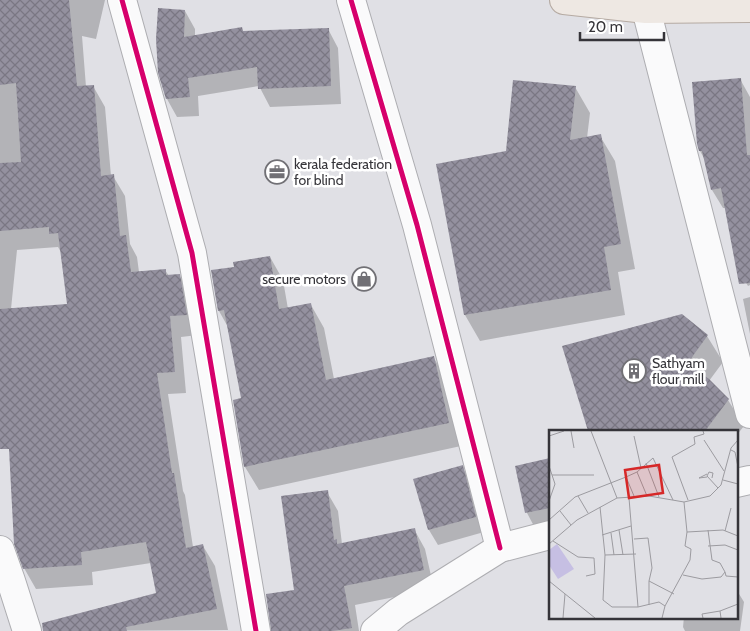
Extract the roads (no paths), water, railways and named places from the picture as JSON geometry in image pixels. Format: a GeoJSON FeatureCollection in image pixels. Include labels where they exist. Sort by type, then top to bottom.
{"type":"FeatureCollection","features":[{"type":"Feature","properties":{"kind":"main road"},"geometry":{"type":"LineString","coordinates":[[564,0],[646,9],[750,8]]}},
{"type":"Feature","properties":{"kind":"street"},"geometry":{"type":"LineString","coordinates":[[122,0],[192,253],[256,631]]}},
{"type":"Feature","properties":{"kind":"street"},"geometry":{"type":"LineString","coordinates":[[351,0],[417,225],[500,548]]}},
{"type":"Feature","properties":{"kind":"street"},"geometry":{"type":"LineString","coordinates":[[646,9],[750,414]]}},
{"type":"Feature","properties":{"kind":"street"},"geometry":{"type":"LineString","coordinates":[[376,631],[399,621],[500,548],[549,534]]}},
{"type":"Feature","properties":{"kind":"street"},"geometry":{"type":"LineString","coordinates":[[0,550],[12,581],[27,631]]}},
{"type":"Feature","properties":{"kind":"place","name":"kerala federation for blind"},"geometry":{"type":"Point","coordinates":[277,172]}},
{"type":"Feature","properties":{"kind":"place","name":"secure motors"},"geometry":{"type":"Point","coordinates":[364,279]}},
{"type":"Feature","properties":{"kind":"place","name":"Sathyam flour mill"},"geometry":{"type":"Point","coordinates":[634,371]}}]}
